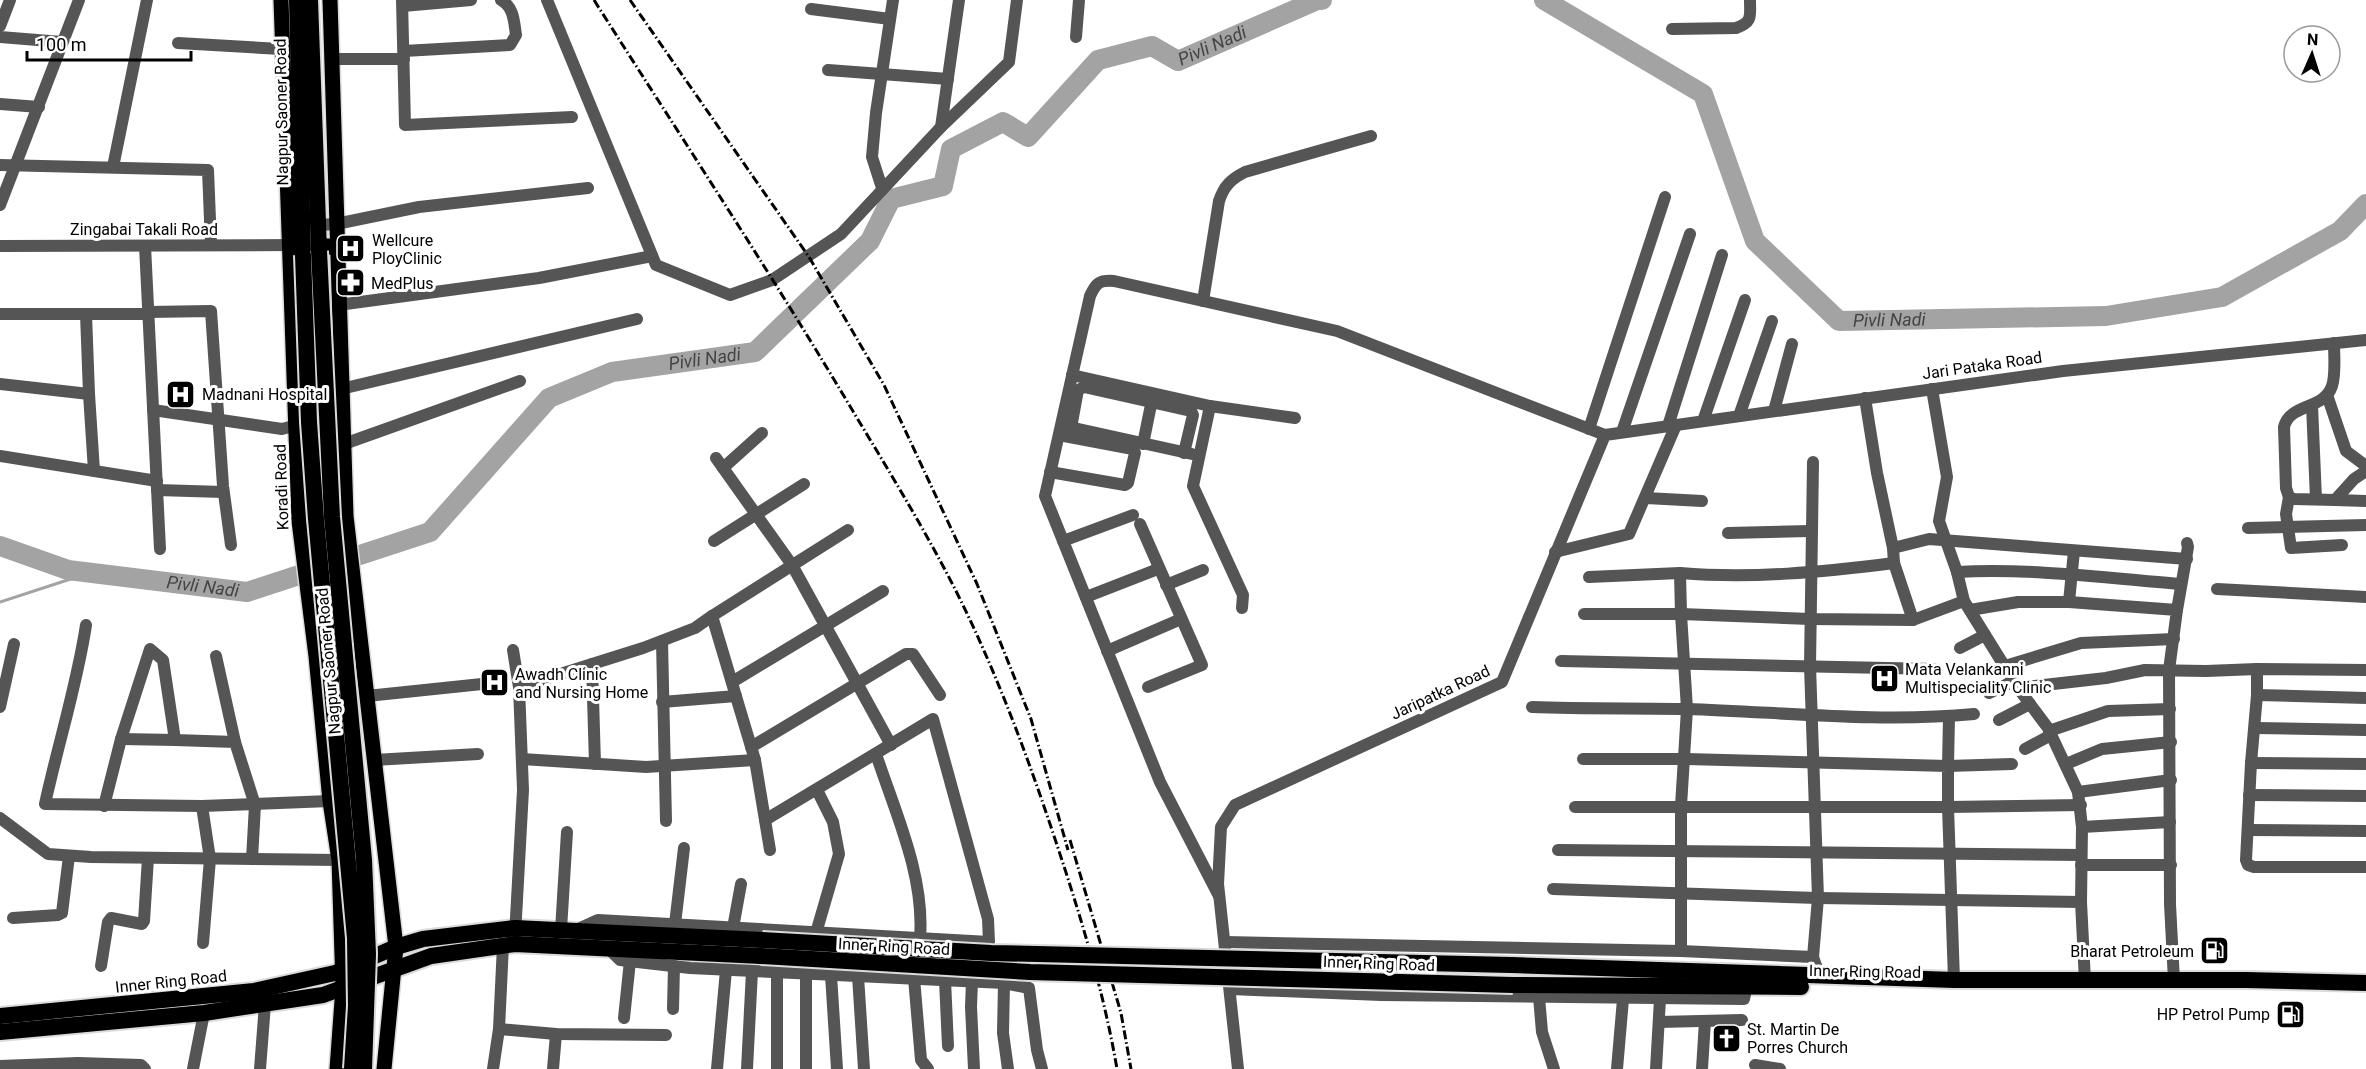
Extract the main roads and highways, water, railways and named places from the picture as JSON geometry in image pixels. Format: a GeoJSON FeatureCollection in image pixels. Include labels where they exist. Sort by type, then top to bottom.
{"type":"FeatureCollection","features":[{"type":"Feature","properties":{"kind":"highway","name":"Nagpur Saoner Road"},"geometry":{"type":"LineString","coordinates":[[297,0],[313,223]]}},
{"type":"Feature","properties":{"kind":"highway","name":"Nagpur Saoner Road"},"geometry":{"type":"LineString","coordinates":[[310,0],[313,223]]}},
{"type":"Feature","properties":{"kind":"highway","name":"Koradi Road"},"geometry":{"type":"LineString","coordinates":[[306,248],[313,223]]}},
{"type":"Feature","properties":{"kind":"highway"},"geometry":{"type":"LineString","coordinates":[[306,248],[336,247]]}},
{"type":"Feature","properties":{"kind":"highway","name":"Nagpur Saoner Road"},"geometry":{"type":"LineString","coordinates":[[306,248],[309,422],[355,938],[356,1006],[352,1069]]}},
{"type":"Feature","properties":{"kind":"highway","name":"Nagpur Saoner Road"},"geometry":{"type":"LineString","coordinates":[[306,248],[364,860],[368,954],[364,1069]]}},
{"type":"Feature","properties":{"kind":"highway","name":"Inner Ring Road"},"geometry":{"type":"LineString","coordinates":[[0,1032],[204,1013],[323,994],[431,956],[511,939],[569,930],[758,956],[991,953],[1511,964],[1954,981],[2366,983]]}},
{"type":"Feature","properties":{"kind":"highway","name":"Inner Ring Road"},"geometry":{"type":"LineString","coordinates":[[0,1016],[254,991],[343,970],[396,947],[423,939],[511,939],[608,948],[1030,972],[1745,993],[2017,992],[2084,989],[2269,989],[2366,992]]}},
{"type":"Feature","properties":{"kind":"main road","name":"Koradi Road"},"geometry":{"type":"LineString","coordinates":[[281,0],[281,50],[306,248],[297,425],[299,521],[316,656],[330,801],[339,860],[343,987]]}},
{"type":"Feature","properties":{"kind":"main road"},"geometry":{"type":"LineString","coordinates":[[330,0],[346,516],[396,947],[384,1069]]}},
{"type":"Feature","properties":{"kind":"main road"},"geometry":{"type":"LineString","coordinates":[[316,656],[361,647]]}},
{"type":"Feature","properties":{"kind":"main road"},"geometry":{"type":"LineString","coordinates":[[342,935],[393,924]]}},
{"type":"Feature","properties":{"kind":"main road"},"geometry":{"type":"LineString","coordinates":[[338,1069],[343,987]]}},
{"type":"Feature","properties":{"kind":"waterway","name":"Pivli Nadi"},"geometry":{"type":"LineString","coordinates":[[0,546],[68,570],[247,592],[430,532],[549,398],[612,372],[755,352],[870,241],[891,199],[943,186],[951,149],[1003,122],[1028,137],[1098,60],[1152,46],[1178,61],[1317,0],[1322,0]]}},
{"type":"Feature","properties":{"kind":"waterway","name":"Pivli Nadi"},"geometry":{"type":"LineString","coordinates":[[1544,0],[1703,94],[1755,241],[1839,321],[2106,316],[2222,297],[2340,231],[2366,204]]}},
{"type":"Feature","properties":{"kind":"waterway"},"geometry":{"type":"LineString","coordinates":[[0,602],[89,573]]}},
{"type":"Feature","properties":{"kind":"railway"},"geometry":{"type":"LineString","coordinates":[[594,0],[823,361],[956,591],[999,685],[1047,815],[1092,957],[1117,1069]]}},
{"type":"Feature","properties":{"kind":"railway"},"geometry":{"type":"LineString","coordinates":[[630,0],[809,257],[884,385],[977,584],[1031,719],[1068,850]]}},
{"type":"Feature","properties":{"kind":"railway"},"geometry":{"type":"LineString","coordinates":[[1070,840],[1121,1013],[1131,1069]]}},
{"type":"Feature","properties":{"kind":"place","name":"Wellcure PloyClinic"},"geometry":{"type":"Point","coordinates":[351,249]}},
{"type":"Feature","properties":{"kind":"place","name":"MedPlus"},"geometry":{"type":"Point","coordinates":[350,283]}},
{"type":"Feature","properties":{"kind":"place","name":"Madnani Hospital"},"geometry":{"type":"Point","coordinates":[181,394]}},
{"type":"Feature","properties":{"kind":"place","name":"Mata Velankanni Multispeciality Clinic"},"geometry":{"type":"Point","coordinates":[1884,678]}},
{"type":"Feature","properties":{"kind":"place","name":"Awadh Clinic and Nursing Home"},"geometry":{"type":"Point","coordinates":[494,683]}},
{"type":"Feature","properties":{"kind":"place","name":"Bharat Petroleum"},"geometry":{"type":"Point","coordinates":[2215,951]}},
{"type":"Feature","properties":{"kind":"place","name":"HP Petrol Pump"},"geometry":{"type":"Point","coordinates":[2291,1014]}},
{"type":"Feature","properties":{"kind":"place","name":"St. Martin De Porres Church"},"geometry":{"type":"Point","coordinates":[1726,1038]}}]}
